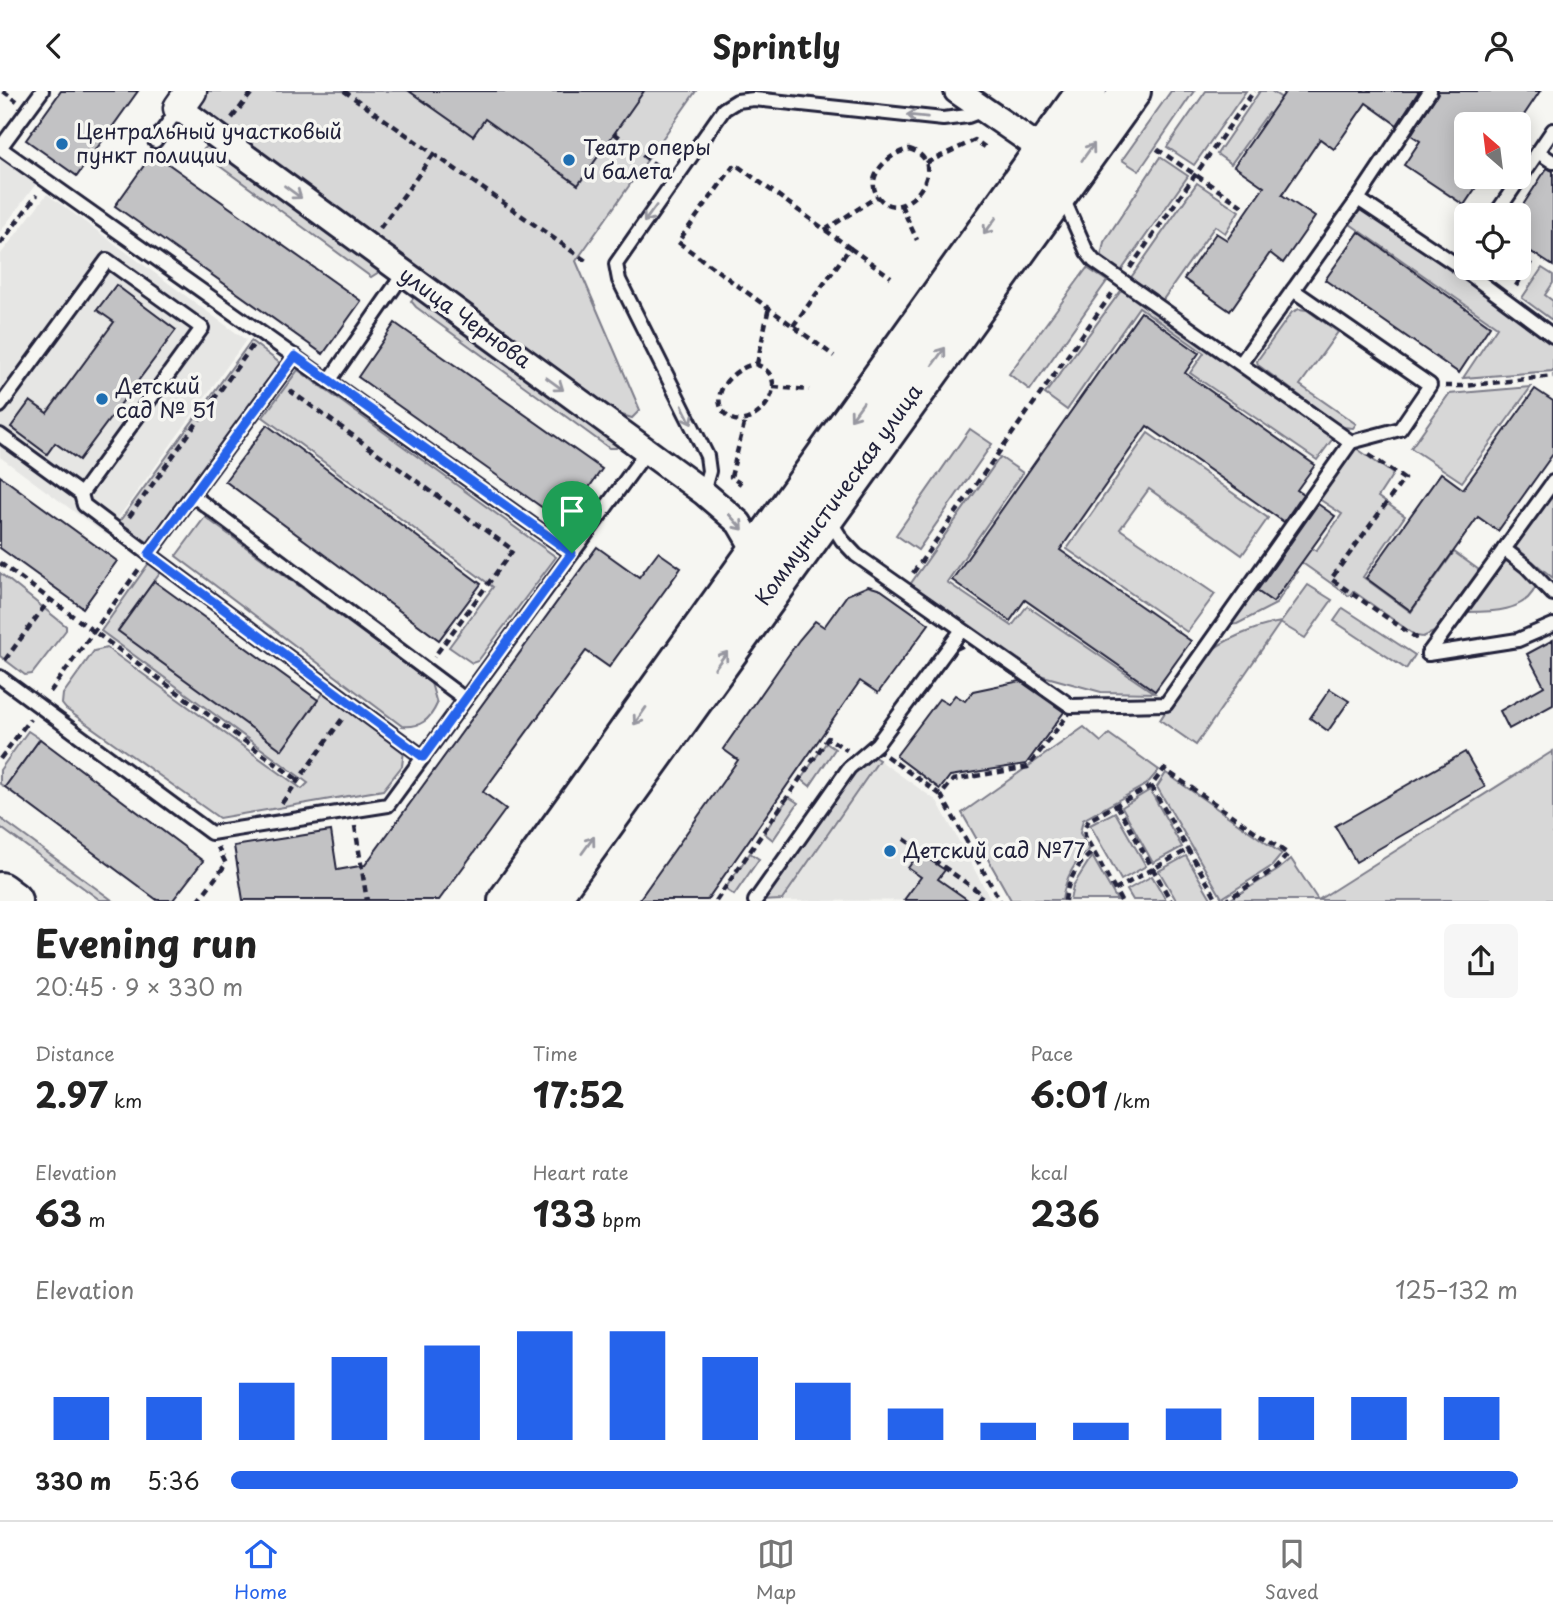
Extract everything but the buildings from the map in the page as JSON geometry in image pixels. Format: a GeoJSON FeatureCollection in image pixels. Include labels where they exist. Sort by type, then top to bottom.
{"type":"FeatureCollection","features":[{"type":"Feature","properties":{"kind":"main road","name":"Коммунистическая улица"},"geometry":{"type":"LineString","coordinates":[[508,901],[1087,91]]}},
{"type":"Feature","properties":{"kind":"main road","name":"Коммунистическая улица"},"geometry":{"type":"LineString","coordinates":[[548,901],[1131,91]]}},
{"type":"Feature","properties":{"kind":"main road"},"geometry":{"type":"LineString","coordinates":[[0,892],[12,901]]}},
{"type":"Feature","properties":{"kind":"street"},"geometry":{"type":"LineString","coordinates":[[957,91],[1044,151],[1060,190]]}},
{"type":"Feature","properties":{"kind":"street","name":"улица Чернова"},"geometry":{"type":"LineString","coordinates":[[185,99],[218,137],[703,492],[739,523],[756,552]]}},
{"type":"Feature","properties":{"kind":"lane"},"geometry":{"type":"LineString","coordinates":[[42,91],[1,148],[572,553]]}},
{"type":"Feature","properties":{"kind":"lane"},"geometry":{"type":"LineString","coordinates":[[1241,363],[1358,199],[1430,91]]}},
{"type":"Feature","properties":{"kind":"lane"},"geometry":{"type":"LineString","coordinates":[[155,141],[185,99]]}},
{"type":"Feature","properties":{"kind":"lane"},"geometry":{"type":"LineString","coordinates":[[703,492],[709,471],[708,456],[619,280],[616,264],[724,109],[737,101],[754,99],[943,118],[968,116],[984,110]]}},
{"type":"Feature","properties":{"kind":"lane"},"geometry":{"type":"LineString","coordinates":[[1503,203],[1553,130]]}},
{"type":"Feature","properties":{"kind":"lane"},"geometry":{"type":"LineString","coordinates":[[1538,152],[1553,162]]}},
{"type":"Feature","properties":{"kind":"lane"},"geometry":{"type":"LineString","coordinates":[[1015,191],[1060,190],[1087,252],[1094,261],[1351,442]]}},
{"type":"Feature","properties":{"kind":"lane"},"geometry":{"type":"LineString","coordinates":[[1358,199],[1454,257]]}},
{"type":"Feature","properties":{"kind":"lane"},"geometry":{"type":"LineString","coordinates":[[0,406],[107,260],[202,328],[81,494]]}},
{"type":"Feature","properties":{"kind":"lane"},"geometry":{"type":"LineString","coordinates":[[329,381],[404,273]]}},
{"type":"Feature","properties":{"kind":"lane"},"geometry":{"type":"LineString","coordinates":[[1485,280],[1553,336]]}},
{"type":"Feature","properties":{"kind":"lane"},"geometry":{"type":"LineString","coordinates":[[826,512],[842,540],[856,555],[1071,706],[1166,703],[1351,442],[1399,429],[1430,385],[1293,290]]}},
{"type":"Feature","properties":{"kind":"lane"},"geometry":{"type":"LineString","coordinates":[[149,554],[295,356]]}},
{"type":"Feature","properties":{"kind":"lane"},"geometry":{"type":"LineString","coordinates":[[0,435],[81,494],[84,505],[423,757]]}},
{"type":"Feature","properties":{"kind":"lane"},"geometry":{"type":"LineString","coordinates":[[0,677],[212,833],[388,805],[647,451]]}},
{"type":"Feature","properties":{"kind":"lane"},"geometry":{"type":"LineString","coordinates":[[1553,482],[1427,655],[1518,640],[1553,625]]}},
{"type":"Feature","properties":{"kind":"lane"},"geometry":{"type":"LineString","coordinates":[[192,495],[465,699]]}},
{"type":"Feature","properties":{"kind":"lane"},"geometry":{"type":"LineString","coordinates":[[1504,549],[1527,567],[1553,594]]}},
{"type":"Feature","properties":{"kind":"lane"},"geometry":{"type":"LineString","coordinates":[[755,901],[849,768],[877,744],[961,631]]}},
{"type":"Feature","properties":{"kind":"path"},"geometry":{"type":"LineString","coordinates":[[218,137],[253,91]]}},
{"type":"Feature","properties":{"kind":"path"},"geometry":{"type":"LineString","coordinates":[[344,91],[589,263]]}},
{"type":"Feature","properties":{"kind":"path"},"geometry":{"type":"LineString","coordinates":[[902,588],[1254,91]]}},
{"type":"Feature","properties":{"kind":"path"},"geometry":{"type":"LineString","coordinates":[[614,133],[657,166]]}},
{"type":"Feature","properties":{"kind":"path"},"geometry":{"type":"LineString","coordinates":[[926,163],[975,140],[985,147]]}},
{"type":"Feature","properties":{"kind":"path"},"geometry":{"type":"LineString","coordinates":[[909,149],[923,156],[926,163],[928,168],[922,188],[915,196],[901,205],[886,204],[878,195],[875,186],[878,169],[892,154],[909,149]]}},
{"type":"Feature","properties":{"kind":"path"},"geometry":{"type":"LineString","coordinates":[[1157,149],[1242,206]]}},
{"type":"Feature","properties":{"kind":"path"},"geometry":{"type":"LineString","coordinates":[[377,232],[433,155]]}},
{"type":"Feature","properties":{"kind":"path"},"geometry":{"type":"LineString","coordinates":[[834,356],[678,242],[735,164],[891,277]]}},
{"type":"Feature","properties":{"kind":"path"},"geometry":{"type":"LineString","coordinates":[[0,244],[47,181]]}},
{"type":"Feature","properties":{"kind":"path"},"geometry":{"type":"LineString","coordinates":[[825,230],[878,195]]}},
{"type":"Feature","properties":{"kind":"path"},"geometry":{"type":"LineString","coordinates":[[901,205],[917,240]]}},
{"type":"Feature","properties":{"kind":"path"},"geometry":{"type":"LineString","coordinates":[[793,326],[850,248]]}},
{"type":"Feature","properties":{"kind":"path"},"geometry":{"type":"LineString","coordinates":[[1509,295],[1519,280]]}},
{"type":"Feature","properties":{"kind":"path"},"geometry":{"type":"LineString","coordinates":[[757,365],[769,307]]}},
{"type":"Feature","properties":{"kind":"path"},"geometry":{"type":"LineString","coordinates":[[119,531],[262,333]]}},
{"type":"Feature","properties":{"kind":"path"},"geometry":{"type":"LineString","coordinates":[[757,365],[768,370],[773,387],[768,403],[761,411],[745,419],[726,415],[720,401],[724,384],[738,369],[757,365]]}},
{"type":"Feature","properties":{"kind":"path"},"geometry":{"type":"LineString","coordinates":[[1430,385],[1464,386],[1553,376]]}},
{"type":"Feature","properties":{"kind":"path"},"geometry":{"type":"LineString","coordinates":[[277,381],[513,550],[426,669]]}},
{"type":"Feature","properties":{"kind":"path"},"geometry":{"type":"LineString","coordinates":[[773,387],[809,390]]}},
{"type":"Feature","properties":{"kind":"path"},"geometry":{"type":"LineString","coordinates":[[741,484],[731,477],[745,419]]}},
{"type":"Feature","properties":{"kind":"path"},"geometry":{"type":"LineString","coordinates":[[1351,442],[1404,479],[1331,579],[1421,642],[1426,641]]}},
{"type":"Feature","properties":{"kind":"path"},"geometry":{"type":"LineString","coordinates":[[0,759],[149,554]]}},
{"type":"Feature","properties":{"kind":"path"},"geometry":{"type":"LineString","coordinates":[[0,563],[298,779]]}},
{"type":"Feature","properties":{"kind":"path"},"geometry":{"type":"LineString","coordinates":[[0,667],[50,599]]}},
{"type":"Feature","properties":{"kind":"path"},"geometry":{"type":"LineString","coordinates":[[941,795],[953,781],[1028,767],[1070,712],[968,643],[956,649],[879,751],[941,795],[1000,901]]}},
{"type":"Feature","properties":{"kind":"path"},"geometry":{"type":"LineString","coordinates":[[267,825],[353,705]]}},
{"type":"Feature","properties":{"kind":"path"},"geometry":{"type":"LineString","coordinates":[[716,901],[828,738],[859,758]]}},
{"type":"Feature","properties":{"kind":"path"},"geometry":{"type":"LineString","coordinates":[[1121,901],[1085,836],[1086,824],[1151,786],[1164,769],[1288,854],[1276,868],[1225,901]]}},
{"type":"Feature","properties":{"kind":"path"},"geometry":{"type":"LineString","coordinates":[[1151,786],[1217,901]]}},
{"type":"Feature","properties":{"kind":"path"},"geometry":{"type":"LineString","coordinates":[[1117,805],[1171,901]]}},
{"type":"Feature","properties":{"kind":"path"},"geometry":{"type":"LineString","coordinates":[[352,811],[367,901]]}},
{"type":"Feature","properties":{"kind":"path"},"geometry":{"type":"LineString","coordinates":[[198,901],[226,864],[212,833]]}},
{"type":"Feature","properties":{"kind":"path"},"geometry":{"type":"LineString","coordinates":[[904,839],[982,894],[977,901]]}},
{"type":"Feature","properties":{"kind":"path"},"geometry":{"type":"LineString","coordinates":[[1115,890],[1189,849]]}},
{"type":"Feature","properties":{"kind":"path"},"geometry":{"type":"LineString","coordinates":[[1065,901],[1066,888],[1076,869],[1094,852]]}},
{"type":"Feature","properties":{"kind":"shaded area"},"geometry":{"type":"Polygon","coordinates":[[[200,91],[696,91],[576,261],[640,410],[632,418],[622,415],[195,109],[200,91]]]}},
{"type":"Feature","properties":{"kind":"shaded area"},"geometry":{"type":"Polygon","coordinates":[[[1171,91],[1194,91],[1139,171],[1122,160],[1171,91]]]}},
{"type":"Feature","properties":{"kind":"shaded area"},"geometry":{"type":"Polygon","coordinates":[[[1206,91],[1246,91],[1194,165],[1167,147],[1206,91]]]}},
{"type":"Feature","properties":{"kind":"shaded area"},"geometry":{"type":"Polygon","coordinates":[[[1260,91],[1271,91],[1288,102],[1277,119],[1268,113],[1231,164],[1217,154],[1260,91]]]}},
{"type":"Feature","properties":{"kind":"shaded area"},"geometry":{"type":"Polygon","coordinates":[[[210,144],[379,267],[379,272],[371,277],[210,159],[203,150],[210,144]]]}},
{"type":"Feature","properties":{"kind":"shaded area"},"geometry":{"type":"Polygon","coordinates":[[[1160,157],[1188,176],[1121,271],[1101,257],[1104,242],[1160,157]]]}},
{"type":"Feature","properties":{"kind":"shaded area"},"geometry":{"type":"Polygon","coordinates":[[[0,158],[36,184],[0,232],[0,158]]]}},
{"type":"Feature","properties":{"kind":"shaded area"},"geometry":{"type":"Polygon","coordinates":[[[1197,183],[1239,211],[1225,233],[1215,226],[1162,301],[1130,279],[1197,183]]]}},
{"type":"Feature","properties":{"kind":"shaded area","name":"Детский сад № 51"},"geometry":{"type":"Polygon","coordinates":[[[47,194],[246,340],[106,535],[0,457],[0,255],[47,194]]]}},
{"type":"Feature","properties":{"kind":"shaded area"},"geometry":{"type":"Polygon","coordinates":[[[1362,208],[1454,273],[1454,280],[1464,280],[1553,343],[1553,371],[1463,378],[1497,327],[1350,224],[1362,208]]]}},
{"type":"Feature","properties":{"kind":"shaded area"},"geometry":{"type":"Polygon","coordinates":[[[1087,268],[1107,281],[1030,390],[1009,374],[1087,268]]]}},
{"type":"Feature","properties":{"kind":"shaded area"},"geometry":{"type":"Polygon","coordinates":[[[1542,268],[1553,275],[1553,283],[1545,295],[1553,301],[1552,320],[1522,298],[1542,268]]]}},
{"type":"Feature","properties":{"kind":"shaded area"},"geometry":{"type":"Polygon","coordinates":[[[1123,288],[1334,437],[1317,460],[1190,373],[1204,353],[1139,307],[1067,410],[1045,394],[1123,288]]]}},
{"type":"Feature","properties":{"kind":"shaded area"},"geometry":{"type":"Polygon","coordinates":[[[416,295],[619,444],[616,448],[609,448],[416,307],[411,301],[416,295]]]}},
{"type":"Feature","properties":{"kind":"shaded area"},"geometry":{"type":"Polygon","coordinates":[[[1307,310],[1338,332],[1300,385],[1356,424],[1353,428],[1342,427],[1258,365],[1257,361],[1292,312],[1307,310]]]}},
{"type":"Feature","properties":{"kind":"shaded area"},"geometry":{"type":"Polygon","coordinates":[[[251,341],[281,364],[149,543],[119,522],[251,341]]]}},
{"type":"Feature","properties":{"kind":"shaded area"},"geometry":{"type":"Polygon","coordinates":[[[298,370],[556,557],[478,661],[472,663],[449,647],[493,587],[263,417],[298,370]]]}},
{"type":"Feature","properties":{"kind":"shaded area"},"geometry":{"type":"Polygon","coordinates":[[[1531,387],[1462,482],[1411,448],[1449,394],[1531,387]]]}},
{"type":"Feature","properties":{"kind":"shaded area"},"geometry":{"type":"Polygon","coordinates":[[[970,429],[992,444],[918,550],[896,535],[970,429]]]}},
{"type":"Feature","properties":{"kind":"shaded area"},"geometry":{"type":"Polygon","coordinates":[[[1148,433],[1268,518],[1242,555],[1149,489],[1120,529],[1215,594],[1187,632],[1067,549],[1148,433]]]}},
{"type":"Feature","properties":{"kind":"shaded area"},"geometry":{"type":"Polygon","coordinates":[[[1356,448],[1393,474],[1378,497],[1405,516],[1363,577],[1411,612],[1454,552],[1479,570],[1434,632],[1423,637],[1416,636],[1353,591],[1349,596],[1284,550],[1294,537],[1316,551],[1342,514],[1319,499],[1356,448]]]}},
{"type":"Feature","properties":{"kind":"shaded area"},"geometry":{"type":"Polygon","coordinates":[[[1000,457],[1023,473],[947,582],[1012,626],[1027,606],[1154,693],[1101,692],[1036,674],[909,586],[1000,457]]]}},
{"type":"Feature","properties":{"kind":"shaded area"},"geometry":{"type":"Polygon","coordinates":[[[1553,491],[1553,578],[1514,546],[1553,491]]]}},
{"type":"Feature","properties":{"kind":"shaded area"},"geometry":{"type":"Polygon","coordinates":[[[205,517],[431,683],[437,704],[428,719],[414,726],[402,726],[176,556],[205,517]]]}},
{"type":"Feature","properties":{"kind":"shaded area"},"geometry":{"type":"Polygon","coordinates":[[[1275,557],[1297,572],[1276,604],[1237,624],[1227,625],[1275,557]]]}},
{"type":"Feature","properties":{"kind":"shaded area"},"geometry":{"type":"Polygon","coordinates":[[[1506,561],[1511,562],[1534,582],[1536,586],[1531,595],[1505,609],[1464,612],[1506,561]]]}},
{"type":"Feature","properties":{"kind":"shaded area"},"geometry":{"type":"Polygon","coordinates":[[[149,563],[161,572],[118,630],[282,749],[324,692],[404,751],[402,766],[383,790],[219,818],[66,709],[62,704],[63,694],[94,651],[107,648],[302,789],[308,783],[101,631],[149,563]]]}},
{"type":"Feature","properties":{"kind":"shaded area"},"geometry":{"type":"Polygon","coordinates":[[[0,573],[66,626],[66,630],[32,674],[25,675],[0,656],[0,573]]]}},
{"type":"Feature","properties":{"kind":"shaded area"},"geometry":{"type":"Polygon","coordinates":[[[1308,585],[1332,600],[1305,638],[1280,623],[1196,745],[1160,720],[1187,679],[1211,650],[1262,626],[1281,622],[1308,585]]]}},
{"type":"Feature","properties":{"kind":"shaded area"},"geometry":{"type":"Polygon","coordinates":[[[1343,608],[1415,655],[1406,669],[1334,621],[1343,608]]]}},
{"type":"Feature","properties":{"kind":"shaded area"},"geometry":{"type":"Polygon","coordinates":[[[1084,727],[1101,742],[1109,734],[1159,770],[1147,784],[1083,820],[1080,833],[1089,850],[1078,860],[1071,872],[1062,900],[1011,900],[962,813],[1084,727]]]}},
{"type":"Feature","properties":{"kind":"shaded area"},"geometry":{"type":"Polygon","coordinates":[[[28,731],[40,739],[5,787],[0,784],[0,770],[28,731]]]}},
{"type":"Feature","properties":{"kind":"shaded area"},"geometry":{"type":"Polygon","coordinates":[[[826,743],[835,749],[810,786],[801,779],[826,743]]]}},
{"type":"Feature","properties":{"kind":"shaded area"},"geometry":{"type":"Polygon","coordinates":[[[1553,751],[1553,900],[1318,900],[1553,751]]]}},
{"type":"Feature","properties":{"kind":"shaded area"},"geometry":{"type":"Polygon","coordinates":[[[871,755],[879,760],[782,900],[760,901],[854,769],[871,755]]]}},
{"type":"Feature","properties":{"kind":"shaded area","name":"Детский сад №77"},"geometry":{"type":"Polygon","coordinates":[[[879,760],[937,801],[991,900],[783,901],[879,760]]]}},
{"type":"Feature","properties":{"kind":"shaded area"},"geometry":{"type":"Polygon","coordinates":[[[1166,773],[1282,854],[1272,866],[1222,898],[1157,787],[1166,773]]]}},
{"type":"Feature","properties":{"kind":"shaded area"},"geometry":{"type":"Polygon","coordinates":[[[1150,790],[1182,847],[1153,863],[1122,807],[1150,790]]]}},
{"type":"Feature","properties":{"kind":"shaded area"},"geometry":{"type":"Polygon","coordinates":[[[789,797],[798,803],[773,840],[764,833],[789,797]]]}},
{"type":"Feature","properties":{"kind":"shaded area"},"geometry":{"type":"Polygon","coordinates":[[[1115,812],[1146,866],[1121,880],[1090,825],[1115,812]]]}},
{"type":"Feature","properties":{"kind":"shaded area"},"geometry":{"type":"Polygon","coordinates":[[[0,818],[112,900],[100,900],[0,827],[0,818]]]}},
{"type":"Feature","properties":{"kind":"shaded area"},"geometry":{"type":"Polygon","coordinates":[[[750,853],[759,859],[734,895],[725,889],[750,853]]]}},
{"type":"Feature","properties":{"kind":"shaded area"},"geometry":{"type":"Polygon","coordinates":[[[1092,856],[1117,900],[1070,900],[1073,886],[1092,856]]]}},
{"type":"Feature","properties":{"kind":"shaded area"},"geometry":{"type":"Polygon","coordinates":[[[1186,856],[1212,900],[1176,900],[1159,871],[1186,856]]]}},
{"type":"Feature","properties":{"kind":"shaded area"},"geometry":{"type":"Polygon","coordinates":[[[1291,859],[1318,900],[1229,900],[1291,859]]]}},
{"type":"Feature","properties":{"kind":"shaded area"},"geometry":{"type":"Polygon","coordinates":[[[1152,876],[1166,900],[1133,900],[1127,890],[1152,876]]]}},
{"type":"Feature","properties":{"kind":"place","name":"Центральный участковый пункт полиции"},"geometry":{"type":"Point","coordinates":[62,144]}},
{"type":"Feature","properties":{"kind":"place","name":"Театр оперы и балета"},"geometry":{"type":"Point","coordinates":[569,160]}},
{"type":"Feature","properties":{"kind":"place","name":"Детский сад № 51"},"geometry":{"type":"Point","coordinates":[102,399]}},
{"type":"Feature","properties":{"kind":"place","name":"Детский сад №77"},"geometry":{"type":"Point","coordinates":[890,851]}},
{"type":"Feature","properties":{"kind":"route"},"geometry":{"type":"LineString","coordinates":[[295,356],[572,553],[423,757],[149,554],[295,356]]}}]}
